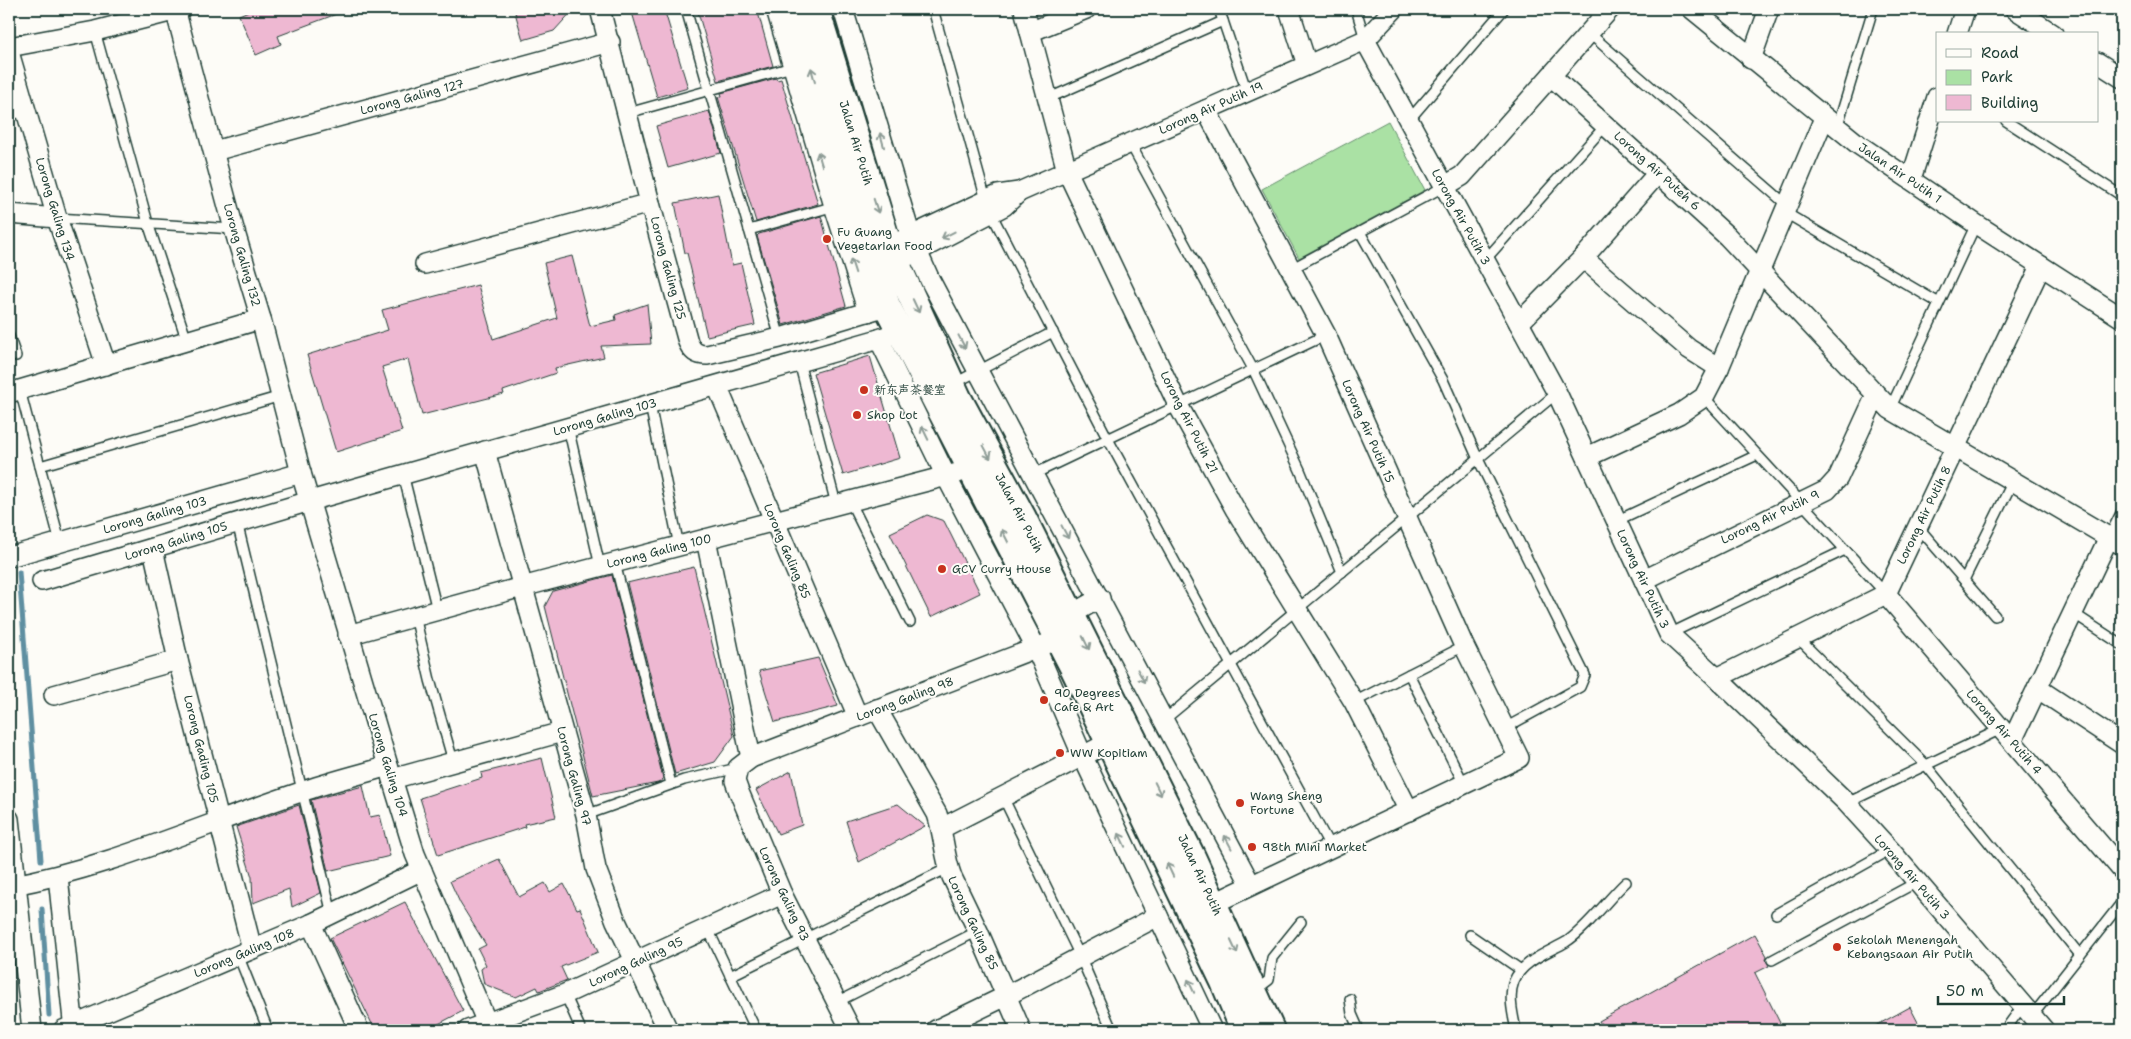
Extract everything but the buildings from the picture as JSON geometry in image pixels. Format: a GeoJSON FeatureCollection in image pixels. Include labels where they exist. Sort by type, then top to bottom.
{"type":"FeatureCollection","features":[{"type":"Feature","properties":{"kind":"street"},"geometry":{"type":"LineString","coordinates":[[9,47],[95,31],[177,9]]}},
{"type":"Feature","properties":{"kind":"street","name":"Lorong Galing 132"},"geometry":{"type":"LineString","coordinates":[[177,9],[234,230],[261,319],[310,501]]}},
{"type":"Feature","properties":{"kind":"street","name":"Lorong Galing 125"},"geometry":{"type":"LineString","coordinates":[[600,9],[650,203],[688,342],[692,349],[701,355],[707,355],[780,338],[878,309]]}},
{"type":"Feature","properties":{"kind":"street"},"geometry":{"type":"LineString","coordinates":[[776,9],[792,67],[878,309]]}},
{"type":"Feature","properties":{"kind":"street","name":"Jalan Air Putih"},"geometry":{"type":"LineString","coordinates":[[794,9],[842,204],[893,254]]}},
{"type":"Feature","properties":{"kind":"street","name":"Jalan Air Putih"},"geometry":{"type":"LineString","coordinates":[[816,9],[893,254],[952,384],[1072,614],[1192,857],[1202,908],[1224,982],[1244,1030]]}},
{"type":"Feature","properties":{"kind":"street"},"geometry":{"type":"LineString","coordinates":[[843,9],[893,254],[930,280],[1251,885]]}},
{"type":"Feature","properties":{"kind":"street","name":"Lorong Air Putih 21"},"geometry":{"type":"LineString","coordinates":[[1024,9],[1067,171],[1178,405],[1235,509],[1354,702],[1409,811]]}},
{"type":"Feature","properties":{"kind":"street"},"geometry":{"type":"LineString","coordinates":[[1030,32],[1086,9]]}},
{"type":"Feature","properties":{"kind":"street"},"geometry":{"type":"LineString","coordinates":[[1289,9],[1307,66]]}},
{"type":"Feature","properties":{"kind":"street","name":"Lorong Air Putih 19"},"geometry":{"type":"LineString","coordinates":[[893,254],[989,207],[1004,206],[1019,192],[1365,40],[1394,9]]}},
{"type":"Feature","properties":{"kind":"street"},"geometry":{"type":"LineString","coordinates":[[1444,186],[1462,176],[1610,9]]}},
{"type":"Feature","properties":{"kind":"street","name":"Jalan Air Putih 1"},"geometry":{"type":"LineString","coordinates":[[1692,9],[1859,146],[2122,318]]}},
{"type":"Feature","properties":{"kind":"street"},"geometry":{"type":"LineString","coordinates":[[1751,59],[1769,9]]}},
{"type":"Feature","properties":{"kind":"street"},"geometry":{"type":"LineString","coordinates":[[1958,32],[1966,9]]}},
{"type":"Feature","properties":{"kind":"street"},"geometry":{"type":"LineString","coordinates":[[2015,9],[2051,32]]}},
{"type":"Feature","properties":{"kind":"street","name":"Lorong Air Putih 3"},"geometry":{"type":"LineString","coordinates":[[1365,40],[1557,393],[1669,634],[1846,803],[1918,882],[2033,1017]]}},
{"type":"Feature","properties":{"kind":"street","name":"Lorong Galing 127"},"geometry":{"type":"LineString","coordinates":[[214,151],[610,42]]}},
{"type":"Feature","properties":{"kind":"street","name":"Lorong Galing 134"},"geometry":{"type":"LineString","coordinates":[[9,52],[17,113],[57,218],[106,365]]}},
{"type":"Feature","properties":{"kind":"street"},"geometry":{"type":"LineString","coordinates":[[2098,63],[2122,78]]}},
{"type":"Feature","properties":{"kind":"street","name":"Lorong Air Puteh 6"},"geometry":{"type":"LineString","coordinates":[[1551,76],[1727,236],[1890,410],[2116,541]]}},
{"type":"Feature","properties":{"kind":"street"},"geometry":{"type":"LineString","coordinates":[[1911,179],[1936,100]]}},
{"type":"Feature","properties":{"kind":"street","name":"Lorong Air Putih 15"},"geometry":{"type":"LineString","coordinates":[[1206,110],[1326,335],[1464,646],[1519,758],[1464,784]]}},
{"type":"Feature","properties":{"kind":"street"},"geometry":{"type":"LineString","coordinates":[[1587,457],[1679,414],[1704,397],[1719,368],[1785,208],[1830,123]]}},
{"type":"Feature","properties":{"kind":"street"},"geometry":{"type":"LineString","coordinates":[[1519,323],[1583,258],[1658,172]]}},
{"type":"Feature","properties":{"kind":"street"},"geometry":{"type":"LineString","coordinates":[[425,264],[650,203]]}},
{"type":"Feature","properties":{"kind":"street"},"geometry":{"type":"LineString","coordinates":[[9,214],[57,218]]}},
{"type":"Feature","properties":{"kind":"street","name":"Jalan Air Putih"},"geometry":{"type":"LineString","coordinates":[[893,254],[878,309],[890,335],[971,469],[1016,584],[1047,643],[1110,742],[1202,908],[1254,992],[1271,1030]]}},
{"type":"Feature","properties":{"kind":"street"},"geometry":{"type":"LineString","coordinates":[[1583,258],[1689,349],[1719,368]]}},
{"type":"Feature","properties":{"kind":"street","name":"Lorong Air Putih 8"},"geometry":{"type":"LineString","coordinates":[[1886,594],[2041,266]]}},
{"type":"Feature","properties":{"kind":"street"},"geometry":{"type":"LineString","coordinates":[[14,392],[261,319]]}},
{"type":"Feature","properties":{"kind":"street"},"geometry":{"type":"LineString","coordinates":[[890,335],[946,476],[1016,584]]}},
{"type":"Feature","properties":{"kind":"street","name":"Lorong Galing 103"},"geometry":{"type":"LineString","coordinates":[[310,501],[890,335]]}},
{"type":"Feature","properties":{"kind":"street","name":"Lorong Galing 85"},"geometry":{"type":"LineString","coordinates":[[717,386],[858,717]]}},
{"type":"Feature","properties":{"kind":"street","name":"Lorong Air Putih 9"},"geometry":{"type":"LineString","coordinates":[[1644,580],[1827,490],[1838,478],[1876,395]]}},
{"type":"Feature","properties":{"kind":"street","name":"Lorong Galing 97"},"geometry":{"type":"LineString","coordinates":[[485,451],[586,815],[593,861],[616,921],[668,1030]]}},
{"type":"Feature","properties":{"kind":"street","name":"Lorong Galing 100"},"geometry":{"type":"LineString","coordinates":[[348,635],[608,564],[706,540],[774,520],[971,469]]}},
{"type":"Feature","properties":{"kind":"street","name":"Lorong Galing 103"},"geometry":{"type":"LineString","coordinates":[[9,557],[301,473]]}},
{"type":"Feature","properties":{"kind":"street"},"geometry":{"type":"LineString","coordinates":[[1006,487],[1034,474]]}},
{"type":"Feature","properties":{"kind":"street","name":"Lorong Galing 105"},"geometry":{"type":"LineString","coordinates":[[42,581],[310,501]]}},
{"type":"Feature","properties":{"kind":"street","name":"Lorong Galing 104"},"geometry":{"type":"LineString","coordinates":[[310,501],[348,635],[415,854],[489,1026]]}},
{"type":"Feature","properties":{"kind":"street","name":"Lorong Galing 93"},"geometry":{"type":"LineString","coordinates":[[706,540],[744,763],[735,781],[782,894],[851,1030]]}},
{"type":"Feature","properties":{"kind":"street"},"geometry":{"type":"LineString","coordinates":[[2006,735],[2037,688],[2073,614],[2116,541]]}},
{"type":"Feature","properties":{"kind":"street","name":"Lorong Gading 105"},"geometry":{"type":"LineString","coordinates":[[153,549],[178,660],[220,822],[245,952]]}},
{"type":"Feature","properties":{"kind":"street"},"geometry":{"type":"LineString","coordinates":[[1717,678],[1886,594]]}},
{"type":"Feature","properties":{"kind":"street","name":"Lorong Air Putih 4"},"geometry":{"type":"LineString","coordinates":[[1886,594],[2122,870]]}},
{"type":"Feature","properties":{"kind":"street"},"geometry":{"type":"LineString","coordinates":[[1072,614],[1100,598]]}},
{"type":"Feature","properties":{"kind":"street"},"geometry":{"type":"LineString","coordinates":[[1047,643],[1082,756],[1212,1030]]}},
{"type":"Feature","properties":{"kind":"street","name":"Lorong Galing 98"},"geometry":{"type":"LineString","coordinates":[[744,763],[1047,643]]}},
{"type":"Feature","properties":{"kind":"street"},"geometry":{"type":"LineString","coordinates":[[54,695],[178,660]]}},
{"type":"Feature","properties":{"kind":"street"},"geometry":{"type":"LineString","coordinates":[[2037,688],[2122,744]]}},
{"type":"Feature","properties":{"kind":"street","name":"Lorong Galing 85"},"geometry":{"type":"LineString","coordinates":[[877,709],[929,798],[942,828],[948,868],[1021,1030]]}},
{"type":"Feature","properties":{"kind":"street"},"geometry":{"type":"LineString","coordinates":[[13,886],[58,876],[220,822],[301,792],[452,761],[562,732]]}},
{"type":"Feature","properties":{"kind":"street"},"geometry":{"type":"LineString","coordinates":[[942,828],[1110,742]]}},
{"type":"Feature","properties":{"kind":"street"},"geometry":{"type":"LineString","coordinates":[[1202,908],[1464,784]]}},
{"type":"Feature","properties":{"kind":"street"},"geometry":{"type":"LineString","coordinates":[[9,819],[13,886],[32,1030]]}},
{"type":"Feature","properties":{"kind":"street","name":"Lorong Galing 108"},"geometry":{"type":"LineString","coordinates":[[70,1029],[311,924],[422,870]]}},
{"type":"Feature","properties":{"kind":"street"},"geometry":{"type":"LineString","coordinates":[[58,876],[70,1029]]}},
{"type":"Feature","properties":{"kind":"street","name":"Lorong Galing 95"},"geometry":{"type":"LineString","coordinates":[[468,1030],[489,1026],[565,994],[782,894]]}},
{"type":"Feature","properties":{"kind":"street"},"geometry":{"type":"LineString","coordinates":[[936,1030],[1006,996],[1158,916]]}},
{"type":"Feature","properties":{"kind":"street"},"geometry":{"type":"LineString","coordinates":[[311,924],[359,1030]]}},
{"type":"Feature","properties":{"kind":"lane"},"geometry":{"type":"LineString","coordinates":[[686,9],[780,338]]}},
{"type":"Feature","properties":{"kind":"lane"},"geometry":{"type":"LineString","coordinates":[[932,9],[989,207],[1108,439],[1331,848]]}},
{"type":"Feature","properties":{"kind":"lane"},"geometry":{"type":"LineString","coordinates":[[1219,9],[1247,92]]}},
{"type":"Feature","properties":{"kind":"lane"},"geometry":{"type":"LineString","coordinates":[[1356,9],[1365,40]]}},
{"type":"Feature","properties":{"kind":"lane"},"geometry":{"type":"LineString","coordinates":[[1408,120],[1504,9]]}},
{"type":"Feature","properties":{"kind":"lane"},"geometry":{"type":"LineString","coordinates":[[1830,123],[1873,9]]}},
{"type":"Feature","properties":{"kind":"lane"},"geometry":{"type":"LineString","coordinates":[[1047,99],[1223,21]]}},
{"type":"Feature","properties":{"kind":"lane"},"geometry":{"type":"LineString","coordinates":[[95,31],[148,223],[187,341]]}},
{"type":"Feature","properties":{"kind":"lane"},"geometry":{"type":"LineString","coordinates":[[1589,33],[1785,208],[1939,303]]}},
{"type":"Feature","properties":{"kind":"lane"},"geometry":{"type":"LineString","coordinates":[[628,114],[792,67]]}},
{"type":"Feature","properties":{"kind":"lane"},"geometry":{"type":"LineString","coordinates":[[2008,122],[2122,196]]}},
{"type":"Feature","properties":{"kind":"lane"},"geometry":{"type":"LineString","coordinates":[[1484,260],[1606,125]]}},
{"type":"Feature","properties":{"kind":"lane"},"geometry":{"type":"LineString","coordinates":[[1130,143],[1253,369],[1300,470],[1342,572]]}},
{"type":"Feature","properties":{"kind":"lane"},"geometry":{"type":"LineString","coordinates":[[1291,269],[1444,186]]}},
{"type":"Feature","properties":{"kind":"lane"},"geometry":{"type":"LineString","coordinates":[[749,230],[842,204]]}},
{"type":"Feature","properties":{"kind":"lane"},"geometry":{"type":"LineString","coordinates":[[57,218],[234,230]]}},
{"type":"Feature","properties":{"kind":"lane"},"geometry":{"type":"LineString","coordinates":[[1890,410],[1976,224]]}},
{"type":"Feature","properties":{"kind":"lane"},"geometry":{"type":"LineString","coordinates":[[1360,232],[1443,380],[1478,459],[1585,675],[1580,687],[1505,728]]}},
{"type":"Feature","properties":{"kind":"lane"},"geometry":{"type":"LineString","coordinates":[[952,384],[1053,332]]}},
{"type":"Feature","properties":{"kind":"lane"},"geometry":{"type":"LineString","coordinates":[[1034,474],[1326,335]]}},
{"type":"Feature","properties":{"kind":"lane"},"geometry":{"type":"LineString","coordinates":[[9,336],[16,356]]}},
{"type":"Feature","properties":{"kind":"lane"},"geometry":{"type":"LineString","coordinates":[[799,362],[843,502],[910,622]]}},
{"type":"Feature","properties":{"kind":"lane"},"geometry":{"type":"LineString","coordinates":[[14,392],[40,466],[60,542]]}},
{"type":"Feature","properties":{"kind":"lane"},"geometry":{"type":"LineString","coordinates":[[1164,720],[1557,393]]}},
{"type":"Feature","properties":{"kind":"lane"},"geometry":{"type":"LineString","coordinates":[[40,466],[281,396]]}},
{"type":"Feature","properties":{"kind":"lane"},"geometry":{"type":"LineString","coordinates":[[1704,397],[1886,594]]}},
{"type":"Feature","properties":{"kind":"lane"},"geometry":{"type":"LineString","coordinates":[[650,405],[679,546]]}},
{"type":"Feature","properties":{"kind":"lane"},"geometry":{"type":"LineString","coordinates":[[568,428],[671,784]]}},
{"type":"Feature","properties":{"kind":"lane"},"geometry":{"type":"LineString","coordinates":[[1616,521],[1758,455]]}},
{"type":"Feature","properties":{"kind":"lane"},"geometry":{"type":"LineString","coordinates":[[403,474],[437,610]]}},
{"type":"Feature","properties":{"kind":"lane"},"geometry":{"type":"LineString","coordinates":[[1964,580],[2013,481]]}},
{"type":"Feature","properties":{"kind":"lane"},"geometry":{"type":"LineString","coordinates":[[2116,541],[2122,511]]}},
{"type":"Feature","properties":{"kind":"lane"},"geometry":{"type":"LineString","coordinates":[[237,522],[332,914]]}},
{"type":"Feature","properties":{"kind":"lane"},"geometry":{"type":"LineString","coordinates":[[1918,527],[1994,616]]}},
{"type":"Feature","properties":{"kind":"lane"},"geometry":{"type":"LineString","coordinates":[[1669,634],[1845,550]]}},
{"type":"Feature","properties":{"kind":"lane"},"geometry":{"type":"LineString","coordinates":[[2073,614],[2122,645]]}},
{"type":"Feature","properties":{"kind":"lane"},"geometry":{"type":"LineString","coordinates":[[415,616],[452,761]]}},
{"type":"Feature","properties":{"kind":"lane"},"geometry":{"type":"LineString","coordinates":[[1798,638],[1925,764],[2080,955]]}},
{"type":"Feature","properties":{"kind":"lane"},"geometry":{"type":"LineString","coordinates":[[1354,702],[1464,646]]}},
{"type":"Feature","properties":{"kind":"lane"},"geometry":{"type":"LineString","coordinates":[[1408,674],[1464,784]]}},
{"type":"Feature","properties":{"kind":"lane"},"geometry":{"type":"LineString","coordinates":[[1846,803],[1925,764],[2006,735]]}},
{"type":"Feature","properties":{"kind":"lane"},"geometry":{"type":"LineString","coordinates":[[586,815],[671,784],[744,763]]}},
{"type":"Feature","properties":{"kind":"lane"},"geometry":{"type":"LineString","coordinates":[[1003,797],[1080,956],[1112,1030]]}},
{"type":"Feature","properties":{"kind":"lane"},"geometry":{"type":"LineString","coordinates":[[1776,914],[1890,850]]}},
{"type":"Feature","properties":{"kind":"lane"},"geometry":{"type":"LineString","coordinates":[[730,976],[948,868]]}},
{"type":"Feature","properties":{"kind":"lane"},"geometry":{"type":"LineString","coordinates":[[1516,1030],[1512,992],[1514,980],[1521,970],[1575,935],[1626,882]]}},
{"type":"Feature","properties":{"kind":"lane"},"geometry":{"type":"LineString","coordinates":[[1772,960],[1918,882]]}},
{"type":"Feature","properties":{"kind":"lane"},"geometry":{"type":"LineString","coordinates":[[2005,1030],[2033,1017],[2122,902]]}},
{"type":"Feature","properties":{"kind":"lane"},"geometry":{"type":"LineString","coordinates":[[1254,992],[1269,980],[1272,958],[1301,922]]}},
{"type":"Feature","properties":{"kind":"lane"},"geometry":{"type":"LineString","coordinates":[[708,929],[756,1030]]}},
{"type":"Feature","properties":{"kind":"lane"},"geometry":{"type":"LineString","coordinates":[[837,1002],[978,931]]}},
{"type":"Feature","properties":{"kind":"lane"},"geometry":{"type":"LineString","coordinates":[[1470,935],[1521,970]]}},
{"type":"Feature","properties":{"kind":"lane"},"geometry":{"type":"LineString","coordinates":[[245,952],[268,1030]]}},
{"type":"Feature","properties":{"kind":"lane"},"geometry":{"type":"LineString","coordinates":[[565,994],[581,1030]]}},
{"type":"Feature","properties":{"kind":"lane"},"geometry":{"type":"LineString","coordinates":[[1350,998],[1352,1014],[1359,1030]]}},
{"type":"Feature","properties":{"kind":"green space"},"geometry":{"type":"Polygon","coordinates":[[[1388,121],[1425,190],[1299,258],[1262,189],[1388,121]]]}},
{"type":"Feature","properties":{"kind":"waterway"},"geometry":{"type":"LineString","coordinates":[[19,572],[41,860]]}},
{"type":"Feature","properties":{"kind":"waterway"},"geometry":{"type":"LineString","coordinates":[[42,909],[49,1015]]}},
{"type":"Feature","properties":{"kind":"place","name":"Fu Guang Vegetarian Food"},"geometry":{"type":"Point","coordinates":[827,239]}},
{"type":"Feature","properties":{"kind":"place","name":"新东声茶餐室"},"geometry":{"type":"Point","coordinates":[864,390]}},
{"type":"Feature","properties":{"kind":"place","name":"Shop Lot"},"geometry":{"type":"Point","coordinates":[857,415]}},
{"type":"Feature","properties":{"kind":"place","name":"GCV Curry House"},"geometry":{"type":"Point","coordinates":[942,569]}},
{"type":"Feature","properties":{"kind":"place","name":"90 Degrees Cafe & Art"},"geometry":{"type":"Point","coordinates":[1044,700]}},
{"type":"Feature","properties":{"kind":"place","name":"WW Kopitiam"},"geometry":{"type":"Point","coordinates":[1060,753]}},
{"type":"Feature","properties":{"kind":"place","name":"Wang Sheng Fortune"},"geometry":{"type":"Point","coordinates":[1240,803]}},
{"type":"Feature","properties":{"kind":"place","name":"98th Mini Market"},"geometry":{"type":"Point","coordinates":[1252,847]}},
{"type":"Feature","properties":{"kind":"place","name":"Sekolah Menengah Kebangsaan Air Putih"},"geometry":{"type":"Point","coordinates":[1837,947]}}]}
